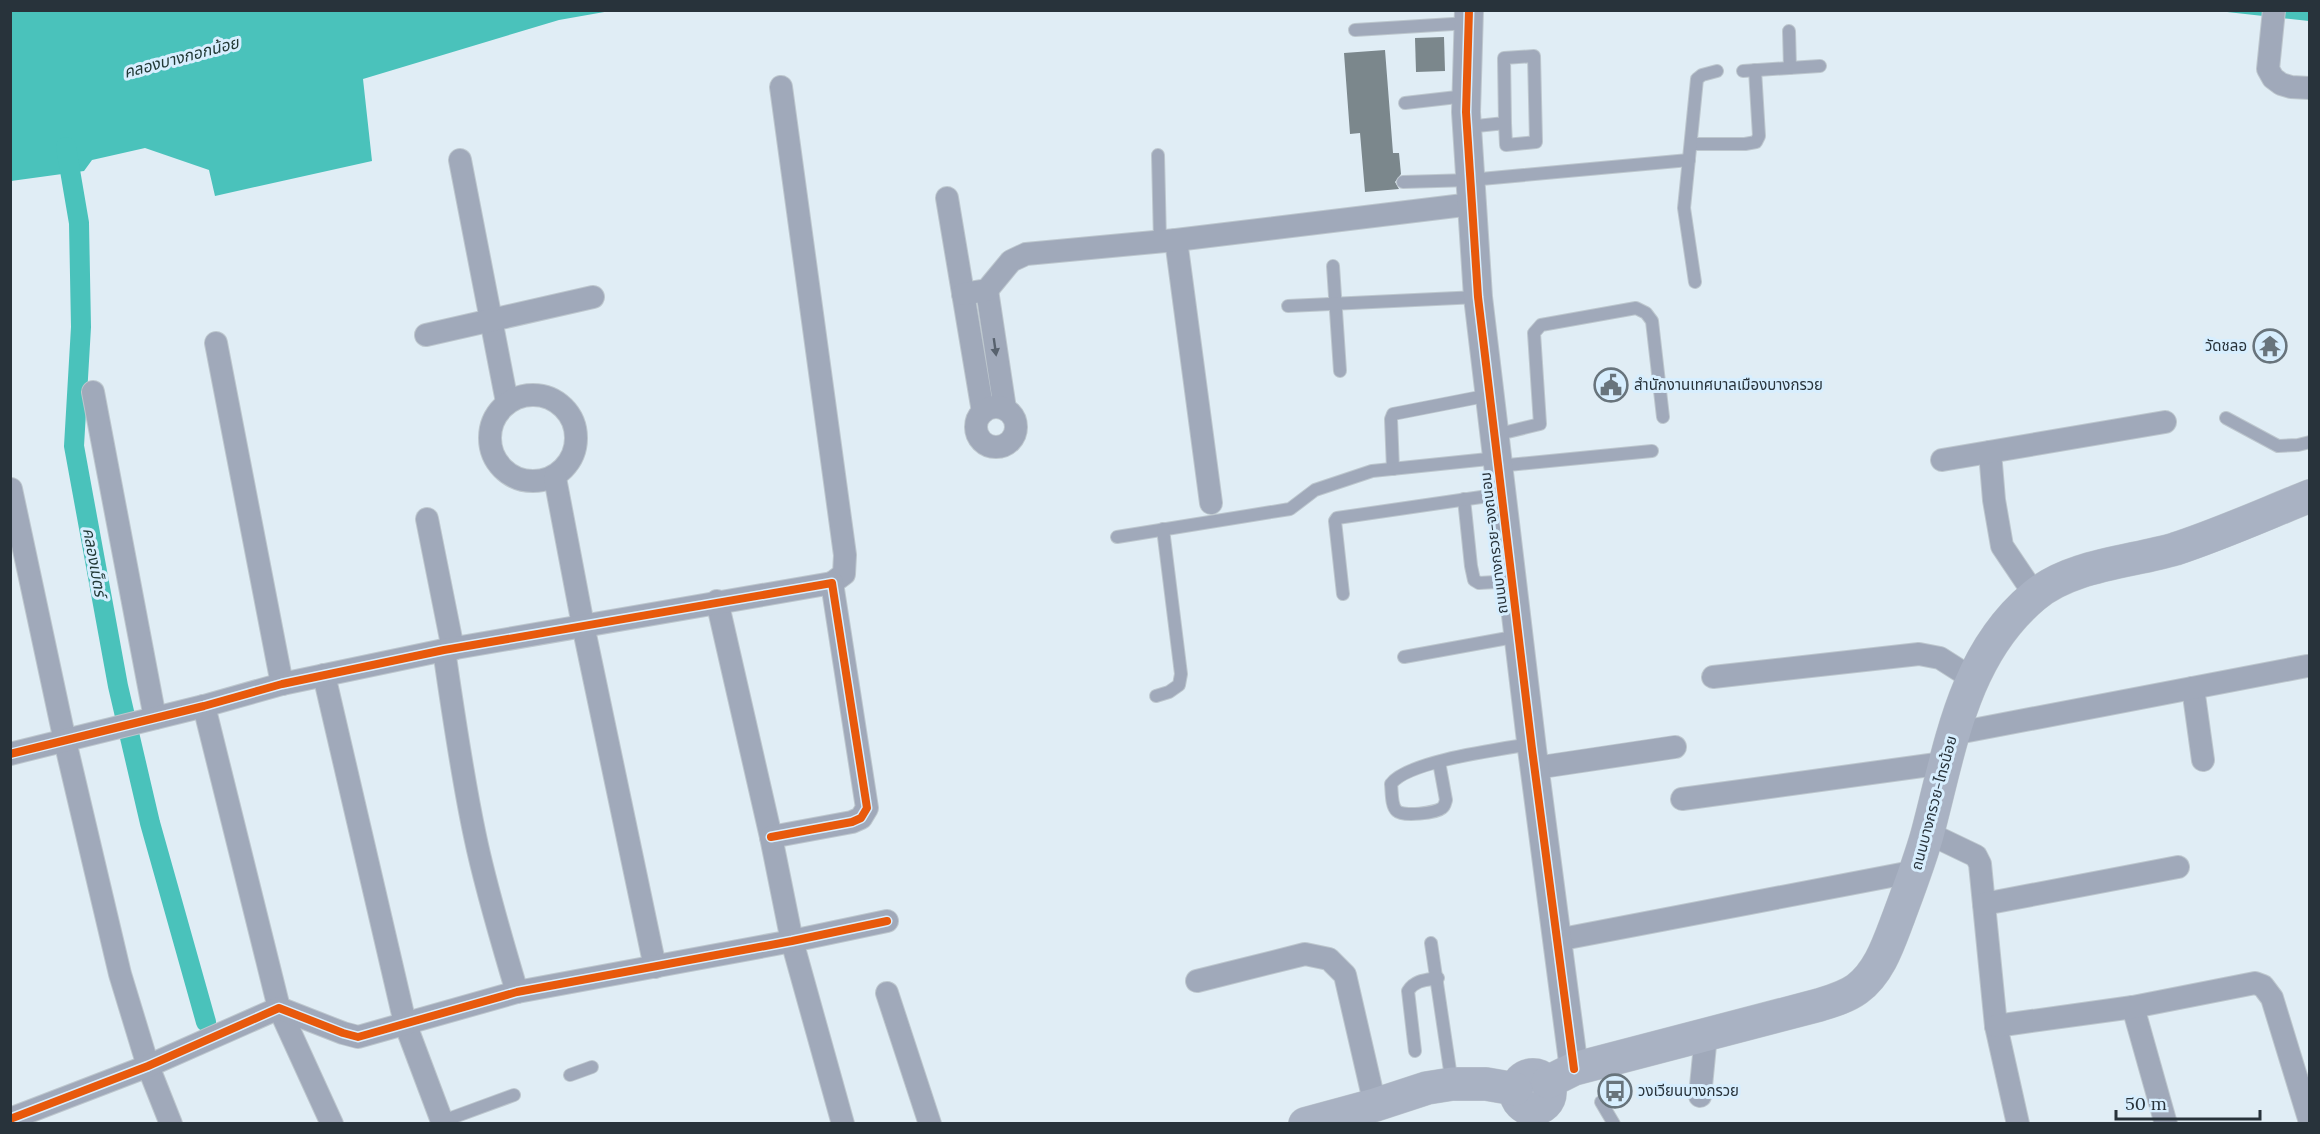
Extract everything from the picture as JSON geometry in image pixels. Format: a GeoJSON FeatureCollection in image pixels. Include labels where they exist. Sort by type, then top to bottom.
{"type":"FeatureCollection","features":[{"type":"Feature","properties":{"kind":"main road","name":"ถนนบางกรวย-ไทรน้อย"},"geometry":{"type":"LineString","coordinates":[[1544,1103],[1706,1035],[1819,1005],[1857,989],[1873,973],[1883,957],[1917,870],[1948,749],[1973,679],[2000,633],[2035,595],[2053,582],[2212,536],[2310,496]]}},
{"type":"Feature","properties":{"kind":"main road"},"geometry":{"type":"LineString","coordinates":[[1305,1124],[1427,1088],[1463,1084],[1486,1084],[1544,1103]]}},
{"type":"Feature","properties":{"kind":"street"},"geometry":{"type":"LineString","coordinates":[[2273,14],[2268,69],[2273,78],[2281,84],[2310,88]]}},
{"type":"Feature","properties":{"kind":"street","name":"ถนนบางกรวย-จงถนอม"},"geometry":{"type":"LineString","coordinates":[[1469,17],[1467,127],[1478,297],[1557,940],[1544,1103]]}},
{"type":"Feature","properties":{"kind":"street"},"geometry":{"type":"LineString","coordinates":[[10,754],[204,706],[282,684],[448,649],[832,583],[844,574],[845,555],[781,87]]}},
{"type":"Feature","properties":{"kind":"street"},"geometry":{"type":"LineString","coordinates":[[460,160],[507,402]]}},
{"type":"Feature","properties":{"kind":"street"},"geometry":{"type":"LineString","coordinates":[[963,294],[987,290],[1011,261],[1026,254],[1168,241],[1471,192]]}},
{"type":"Feature","properties":{"kind":"street"},"geometry":{"type":"LineString","coordinates":[[947,198],[963,294],[994,410],[987,290]]}},
{"type":"Feature","properties":{"kind":"street"},"geometry":{"type":"LineString","coordinates":[[1168,241],[1211,503]]}},
{"type":"Feature","properties":{"kind":"street"},"geometry":{"type":"LineString","coordinates":[[426,335],[492,318],[593,297]]}},
{"type":"Feature","properties":{"kind":"street"},"geometry":{"type":"LineString","coordinates":[[216,344],[282,684]]}},
{"type":"Feature","properties":{"kind":"street"},"geometry":{"type":"LineString","coordinates":[[93,393],[155,718]]}},
{"type":"Feature","properties":{"kind":"street"},"geometry":{"type":"LineString","coordinates":[[530,394],[553,399],[570,415],[577,438],[571,461],[555,478],[528,483],[504,472],[490,449],[491,423],[507,402],[530,394]]}},
{"type":"Feature","properties":{"kind":"street"},"geometry":{"type":"LineString","coordinates":[[1942,460],[2165,422]]}},
{"type":"Feature","properties":{"kind":"street"},"geometry":{"type":"LineString","coordinates":[[1990,452],[1994,500],[2002,546],[2035,595]]}},
{"type":"Feature","properties":{"kind":"street"},"geometry":{"type":"LineString","coordinates":[[555,478],[583,625],[656,967]]}},
{"type":"Feature","properties":{"kind":"street"},"geometry":{"type":"LineString","coordinates":[[11,489],[65,741],[120,974],[147,1066],[171,1124]]}},
{"type":"Feature","properties":{"kind":"street"},"geometry":{"type":"LineString","coordinates":[[427,519],[448,649],[460,756],[475,838],[517,992]]}},
{"type":"Feature","properties":{"kind":"street"},"geometry":{"type":"LineString","coordinates":[[771,837],[852,822],[861,818],[867,808],[832,583]]}},
{"type":"Feature","properties":{"kind":"street"},"geometry":{"type":"LineString","coordinates":[[717,601],[771,837],[792,941],[843,1124]]}},
{"type":"Feature","properties":{"kind":"street"},"geometry":{"type":"LineString","coordinates":[[1713,677],[1919,654],[1940,658],[1973,679]]}},
{"type":"Feature","properties":{"kind":"street"},"geometry":{"type":"LineString","coordinates":[[1682,799],[1948,749],[2193,688],[2307,666]]}},
{"type":"Feature","properties":{"kind":"street"},"geometry":{"type":"LineString","coordinates":[[324,675],[405,1023],[443,1122]]}},
{"type":"Feature","properties":{"kind":"street"},"geometry":{"type":"LineString","coordinates":[[2193,688],[2203,760]]}},
{"type":"Feature","properties":{"kind":"street"},"geometry":{"type":"LineString","coordinates":[[204,706],[279,1008],[332,1124]]}},
{"type":"Feature","properties":{"kind":"street"},"geometry":{"type":"LineString","coordinates":[[1533,756],[1675,747]]}},
{"type":"Feature","properties":{"kind":"street"},"geometry":{"type":"LineString","coordinates":[[1928,833],[1976,856],[1980,864],[1996,1026],[2011,1122]]}},
{"type":"Feature","properties":{"kind":"street"},"geometry":{"type":"LineString","coordinates":[[1984,904],[2178,867]]}},
{"type":"Feature","properties":{"kind":"street"},"geometry":{"type":"LineString","coordinates":[[1557,940],[1917,870]]}},
{"type":"Feature","properties":{"kind":"street"},"geometry":{"type":"LineString","coordinates":[[11,1121],[147,1066],[279,1008],[358,1037],[517,992],[887,921]]}},
{"type":"Feature","properties":{"kind":"street"},"geometry":{"type":"LineString","coordinates":[[1197,981],[1305,954],[1329,958],[1345,975],[1375,1105]]}},
{"type":"Feature","properties":{"kind":"street"},"geometry":{"type":"LineString","coordinates":[[1996,1026],[2133,1007],[2255,983],[2263,986],[2272,998],[2310,1122]]}},
{"type":"Feature","properties":{"kind":"street"},"geometry":{"type":"LineString","coordinates":[[887,993],[930,1124]]}},
{"type":"Feature","properties":{"kind":"street"},"geometry":{"type":"LineString","coordinates":[[2133,1007],[2166,1124]]}},
{"type":"Feature","properties":{"kind":"street"},"geometry":{"type":"LineString","coordinates":[[1700,1096],[1706,1035]]}},
{"type":"Feature","properties":{"kind":"lane"},"geometry":{"type":"LineString","coordinates":[[1355,30],[1469,17]]}},
{"type":"Feature","properties":{"kind":"lane"},"geometry":{"type":"LineString","coordinates":[[1789,31],[1790,68]]}},
{"type":"Feature","properties":{"kind":"lane"},"geometry":{"type":"LineString","coordinates":[[1534,56],[1536,142],[1506,145],[1505,123],[1504,58],[1534,56]]}},
{"type":"Feature","properties":{"kind":"lane"},"geometry":{"type":"LineString","coordinates":[[1691,144],[1756,142],[1759,136],[1749,70],[1820,66]]}},
{"type":"Feature","properties":{"kind":"lane"},"geometry":{"type":"LineString","coordinates":[[1695,282],[1683,208],[1697,79],[1702,75],[1717,72]]}},
{"type":"Feature","properties":{"kind":"lane"},"geometry":{"type":"LineString","coordinates":[[1405,103],[1467,96]]}},
{"type":"Feature","properties":{"kind":"lane"},"geometry":{"type":"LineString","coordinates":[[1467,127],[1505,123]]}},
{"type":"Feature","properties":{"kind":"lane"},"geometry":{"type":"LineString","coordinates":[[1158,155],[1168,241]]}},
{"type":"Feature","properties":{"kind":"lane"},"geometry":{"type":"LineString","coordinates":[[1403,182],[1471,192],[1689,160]]}},
{"type":"Feature","properties":{"kind":"lane"},"geometry":{"type":"LineString","coordinates":[[1333,266],[1340,371]]}},
{"type":"Feature","properties":{"kind":"lane"},"geometry":{"type":"LineString","coordinates":[[1288,306],[1478,297]]}},
{"type":"Feature","properties":{"kind":"lane"},"geometry":{"type":"LineString","coordinates":[[1497,453],[1540,424],[1534,333],[1541,325],[1636,308],[1646,313],[1652,321],[1663,417]]}},
{"type":"Feature","properties":{"kind":"lane"},"geometry":{"type":"LineString","coordinates":[[1393,469],[1391,419],[1393,414],[1490,395]]}},
{"type":"Feature","properties":{"kind":"lane"},"geometry":{"type":"LineString","coordinates":[[2226,418],[2278,446],[2310,442]]}},
{"type":"Feature","properties":{"kind":"lane"},"geometry":{"type":"LineString","coordinates":[[1117,537],[1290,509],[1316,490],[1372,471],[1497,453],[1652,451]]}},
{"type":"Feature","properties":{"kind":"lane"},"geometry":{"type":"LineString","coordinates":[[1343,594],[1335,521],[1337,518],[1502,494]]}},
{"type":"Feature","properties":{"kind":"lane"},"geometry":{"type":"LineString","coordinates":[[1464,499],[1474,580],[1479,584],[1512,581]]}},
{"type":"Feature","properties":{"kind":"lane"},"geometry":{"type":"LineString","coordinates":[[1156,696],[1169,692],[1179,685],[1181,674],[1163,529]]}},
{"type":"Feature","properties":{"kind":"lane"},"geometry":{"type":"LineString","coordinates":[[1404,657],[1519,636]]}},
{"type":"Feature","properties":{"kind":"lane"},"geometry":{"type":"LineString","coordinates":[[1439,762],[1446,800],[1441,810],[1403,815],[1398,813],[1394,808],[1391,784],[1396,777],[1439,762],[1533,756]]}},
{"type":"Feature","properties":{"kind":"lane"},"geometry":{"type":"LineString","coordinates":[[1431,943],[1463,1084]]}},
{"type":"Feature","properties":{"kind":"lane"},"geometry":{"type":"LineString","coordinates":[[1414,1051],[1408,991],[1412,984],[1438,978]]}},
{"type":"Feature","properties":{"kind":"lane"},"geometry":{"type":"LineString","coordinates":[[570,1075],[592,1067]]}},
{"type":"Feature","properties":{"kind":"lane"},"geometry":{"type":"LineString","coordinates":[[443,1122],[514,1095]]}},
{"type":"Feature","properties":{"kind":"lane"},"geometry":{"type":"LineString","coordinates":[[1601,1102],[1614,1124]]}},
{"type":"Feature","properties":{"kind":"water","name":"คลองบางกอกน้อย"},"geometry":{"type":"Polygon","coordinates":[[[10,11],[610,11],[559,20],[363,79],[372,161],[215,196],[209,170],[145,148],[92,160],[84,171],[11,181],[10,11]]]}},
{"type":"Feature","properties":{"kind":"water"},"geometry":{"type":"Polygon","coordinates":[[[2218,11],[2309,11],[2309,21],[2218,11]]]}},
{"type":"Feature","properties":{"kind":"building"},"geometry":{"type":"Polygon","coordinates":[[[1444,37],[1445,71],[1416,72],[1415,38],[1444,37]]]}},
{"type":"Feature","properties":{"kind":"building"},"geometry":{"type":"Polygon","coordinates":[[[1385,50],[1393,153],[1399,153],[1401,174],[1395,182],[1399,189],[1365,192],[1360,133],[1350,134],[1344,53],[1385,50]]]}},
{"type":"Feature","properties":{"kind":"waterway","name":"คลองเม็ตร์"},"geometry":{"type":"LineString","coordinates":[[66,147],[79,223],[81,327],[74,446],[118,686],[150,823],[206,1022]]}},
{"type":"Feature","properties":{"kind":"cycle path"},"geometry":{"type":"LineString","coordinates":[[1469,10],[1466,112],[1478,297],[1532,749],[1574,1069]]}},
{"type":"Feature","properties":{"kind":"cycle path"},"geometry":{"type":"LineString","coordinates":[[10,754],[204,706],[282,684],[444,650],[832,583],[867,808],[861,818],[852,822],[771,837]]}},
{"type":"Feature","properties":{"kind":"cycle path"},"geometry":{"type":"LineString","coordinates":[[10,1119],[148,1066],[279,1008],[358,1037],[517,992],[887,921]]}},
{"type":"Feature","properties":{"kind":"place","name":"วัดชลอ"},"geometry":{"type":"Point","coordinates":[2270,346]}},
{"type":"Feature","properties":{"kind":"place","name":"สำนักงานเทศบาลเมืองบางกรวย"},"geometry":{"type":"Point","coordinates":[1611,385]}},
{"type":"Feature","properties":{"kind":"place","name":"วงเวียนบางกรวย"},"geometry":{"type":"Point","coordinates":[1615,1091]}}]}
